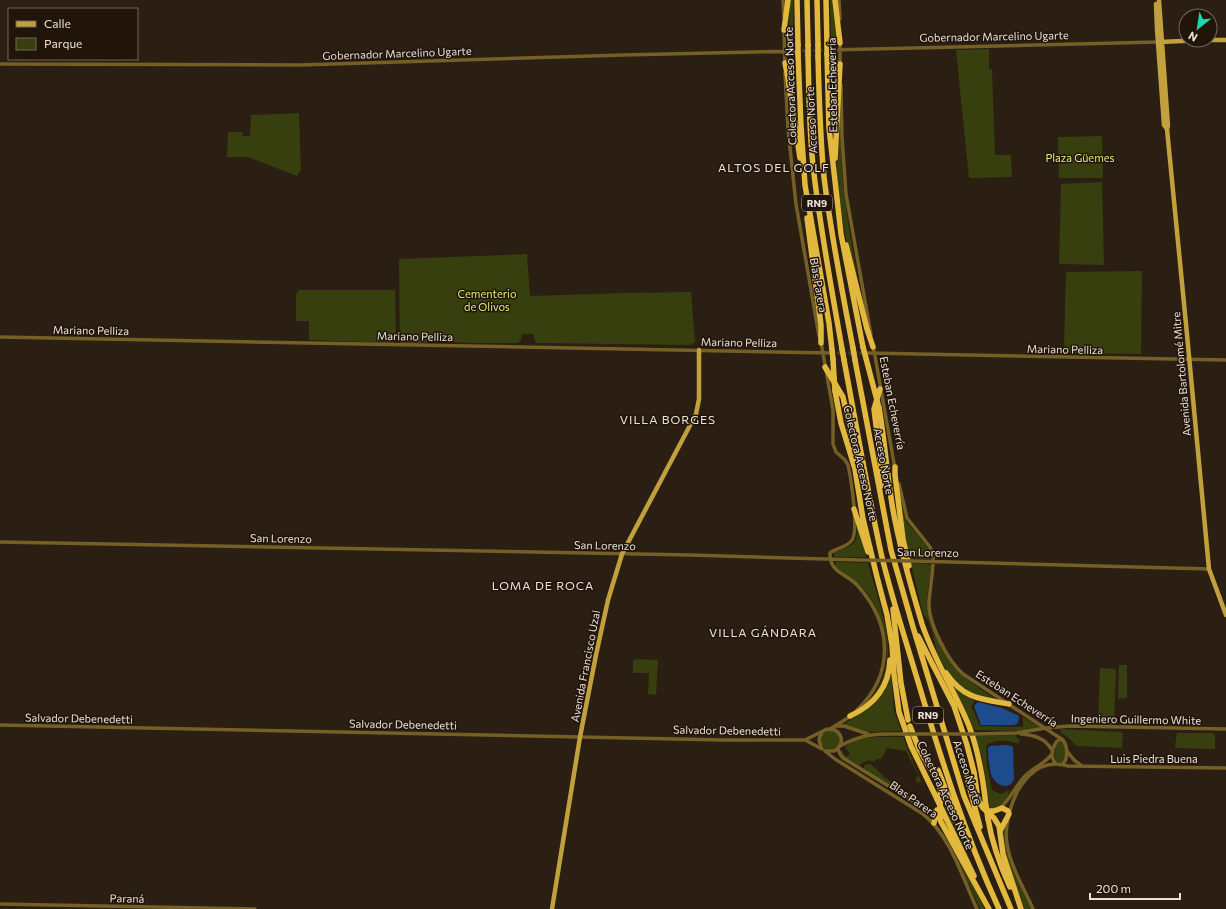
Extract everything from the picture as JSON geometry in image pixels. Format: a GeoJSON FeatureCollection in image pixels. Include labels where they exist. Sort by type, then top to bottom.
{"type":"FeatureCollection","features":[{"type":"Feature","properties":{"kind":"highway"},"geometry":{"type":"LineString","coordinates":[[784,30],[788,0]]}},
{"type":"Feature","properties":{"kind":"highway","name":"Colectora Acceso Norte"},"geometry":{"type":"LineString","coordinates":[[797,0],[798,45],[796,52],[805,185],[829,323],[830,351],[833,359],[835,391],[841,423],[855,469],[879,587],[887,615],[892,644],[894,684],[899,712],[913,750],[939,800],[940,811],[989,909]]}},
{"type":"Feature","properties":{"kind":"highway","name":"Acceso Norte"},"geometry":{"type":"LineString","coordinates":[[807,0],[809,103],[814,173],[822,238],[882,554],[891,593],[954,798],[968,836],[999,909]]}},
{"type":"Feature","properties":{"kind":"highway","name":"Acceso Norte"},"geometry":{"type":"LineString","coordinates":[[817,0],[820,125],[825,178],[836,257],[893,556],[964,796],[1011,909]]}},
{"type":"Feature","properties":{"kind":"highway","name":"Colectora Acceso Norte"},"geometry":{"type":"LineString","coordinates":[[826,0],[829,128],[834,182],[848,275],[863,347],[879,408],[893,511],[904,561],[918,609],[935,656],[964,713],[973,736],[980,760],[988,819],[993,843],[1021,909]]}},
{"type":"Feature","properties":{"kind":"highway"},"geometry":{"type":"LineString","coordinates":[[835,0],[840,43]]}},
{"type":"Feature","properties":{"kind":"highway"},"geometry":{"type":"LineString","coordinates":[[785,63],[798,150],[805,185],[807,216],[821,325],[821,343]]}},
{"type":"Feature","properties":{"kind":"highway"},"geometry":{"type":"LineString","coordinates":[[834,182],[840,64]]}},
{"type":"Feature","properties":{"kind":"highway"},"geometry":{"type":"LineString","coordinates":[[838,211],[867,329],[874,350]]}},
{"type":"Feature","properties":{"kind":"highway"},"geometry":{"type":"LineString","coordinates":[[825,367],[843,397],[857,460],[872,505]]}},
{"type":"Feature","properties":{"kind":"highway"},"geometry":{"type":"LineString","coordinates":[[880,389],[874,408],[882,475],[880,492]]}},
{"type":"Feature","properties":{"kind":"highway"},"geometry":{"type":"LineString","coordinates":[[895,466],[904,539],[918,609]]}},
{"type":"Feature","properties":{"kind":"highway"},"geometry":{"type":"LineString","coordinates":[[854,509],[874,576],[879,587]]}},
{"type":"Feature","properties":{"kind":"highway"},"geometry":{"type":"LineString","coordinates":[[891,593],[898,642],[901,683],[909,723],[919,749],[939,784],[939,815],[941,822],[989,909]]}},
{"type":"Feature","properties":{"kind":"highway"},"geometry":{"type":"LineString","coordinates":[[913,627],[926,649],[954,706],[967,745],[974,772],[980,806],[994,811],[1007,809],[1009,814],[1000,831]]}},
{"type":"Feature","properties":{"kind":"highway"},"geometry":{"type":"LineString","coordinates":[[850,716],[871,703],[879,696],[884,686],[889,669],[890,634]]}},
{"type":"Feature","properties":{"kind":"highway"},"geometry":{"type":"LineString","coordinates":[[935,656],[951,679],[966,694],[979,699],[1009,704]]}},
{"type":"Feature","properties":{"kind":"highway"},"geometry":{"type":"LineString","coordinates":[[938,770],[948,796],[968,836]]}},
{"type":"Feature","properties":{"kind":"highway"},"geometry":{"type":"LineString","coordinates":[[967,777],[985,848]]}},
{"type":"Feature","properties":{"kind":"highway"},"geometry":{"type":"LineString","coordinates":[[987,809],[994,818],[1000,831],[1003,854],[1021,909]]}},
{"type":"Feature","properties":{"kind":"highway"},"geometry":{"type":"LineString","coordinates":[[934,823],[940,811]]}},
{"type":"Feature","properties":{"kind":"main road","name":"Avenida Bartolomé Mitre"},"geometry":{"type":"LineString","coordinates":[[1157,0],[1159,42],[1209,569],[1226,615]]}},
{"type":"Feature","properties":{"kind":"main road"},"geometry":{"type":"LineString","coordinates":[[1159,42],[1178,41]]}},
{"type":"Feature","properties":{"kind":"main road","name":"Avenida Francisco Uzal"},"geometry":{"type":"LineString","coordinates":[[552,909],[580,737],[606,608],[622,554],[695,416],[698,401],[699,350]]}},
{"type":"Feature","properties":{"kind":"street","name":"Blas Parera"},"geometry":{"type":"LineString","coordinates":[[783,0],[788,129],[796,204],[833,410],[833,444],[836,452],[845,460],[848,466],[854,509],[854,533],[852,540],[830,553],[830,558]]}},
{"type":"Feature","properties":{"kind":"street","name":"Esteban Echeverría"},"geometry":{"type":"LineString","coordinates":[[839,0],[845,184],[852,231],[880,389],[905,515],[932,550],[929,604],[939,641],[948,656],[961,672],[1062,740]]}},
{"type":"Feature","properties":{"kind":"street","name":"Gobernador Marcelino Ugarte"},"geometry":{"type":"LineString","coordinates":[[828,50],[1159,42]]}},
{"type":"Feature","properties":{"kind":"street","name":"Gobernador Marcelino Ugarte"},"geometry":{"type":"LineString","coordinates":[[0,64],[293,65],[616,55],[796,52]]}},
{"type":"Feature","properties":{"kind":"street","name":"Mariano Pelliza"},"geometry":{"type":"LineString","coordinates":[[0,337],[157,341],[830,351]]}},
{"type":"Feature","properties":{"kind":"street","name":"Mariano Pelliza"},"geometry":{"type":"LineString","coordinates":[[868,353],[874,350],[1226,360]]}},
{"type":"Feature","properties":{"kind":"street","name":"San Lorenzo"},"geometry":{"type":"LineString","coordinates":[[0,542],[830,558],[1209,569]]}},
{"type":"Feature","properties":{"kind":"street"},"geometry":{"type":"LineString","coordinates":[[830,558],[835,568],[858,585],[874,608],[879,621],[884,648],[883,668],[875,688],[866,701],[850,716],[834,727],[822,732],[819,738],[820,746],[823,750],[832,752],[853,739],[870,735],[1016,733],[1046,728]]}},
{"type":"Feature","properties":{"kind":"street","name":"Salvador Debenedetti"},"geometry":{"type":"LineString","coordinates":[[0,726],[805,740],[822,732]]}},
{"type":"Feature","properties":{"kind":"street"},"geometry":{"type":"LineString","coordinates":[[834,727],[844,726],[870,735]]}},
{"type":"Feature","properties":{"kind":"street","name":"Ingeniero Guillermo White"},"geometry":{"type":"LineString","coordinates":[[1046,728],[1070,726],[1226,729]]}},
{"type":"Feature","properties":{"kind":"street"},"geometry":{"type":"LineString","coordinates":[[830,729],[839,733],[842,741],[839,747]]}},
{"type":"Feature","properties":{"kind":"street"},"geometry":{"type":"LineString","coordinates":[[1016,733],[1031,735],[1042,739],[1048,744],[1052,752],[1053,760],[1056,764]]}},
{"type":"Feature","properties":{"kind":"street","name":"Salvador Debenedetti"},"geometry":{"type":"LineString","coordinates":[[805,740],[823,750]]}},
{"type":"Feature","properties":{"kind":"street"},"geometry":{"type":"LineString","coordinates":[[1000,809],[1022,779],[1035,767],[1049,758],[1057,741],[1062,740],[1066,744],[1066,760],[1063,764],[1042,766],[1025,780],[1015,796],[1009,814],[1006,832],[1008,850],[1033,909]]}},
{"type":"Feature","properties":{"kind":"street","name":"Blas Parera"},"geometry":{"type":"LineString","coordinates":[[839,747],[840,754],[843,758],[926,809],[940,811]]}},
{"type":"Feature","properties":{"kind":"street","name":"Blas Parera"},"geometry":{"type":"LineString","coordinates":[[823,750],[835,759],[918,810],[934,823],[951,851],[977,909]]}},
{"type":"Feature","properties":{"kind":"street"},"geometry":{"type":"LineString","coordinates":[[1067,751],[1074,760],[1082,766]]}},
{"type":"Feature","properties":{"kind":"street","name":"Luis Piedra Buena"},"geometry":{"type":"LineString","coordinates":[[1063,764],[1068,766],[1226,768]]}},
{"type":"Feature","properties":{"kind":"street","name":"Paraná"},"geometry":{"type":"LineString","coordinates":[[0,904],[255,909]]}},
{"type":"Feature","properties":{"kind":"green space"},"geometry":{"type":"Polygon","coordinates":[[[790,0],[793,0],[794,47],[788,47],[790,0]]]}},
{"type":"Feature","properties":{"kind":"green space"},"geometry":{"type":"Polygon","coordinates":[[[830,0],[833,0],[838,45],[831,46],[830,0]]]}},
{"type":"Feature","properties":{"kind":"green space"},"geometry":{"type":"Polygon","coordinates":[[[989,49],[989,69],[992,69],[995,155],[1011,155],[1012,177],[969,178],[956,50],[989,49]]]}},
{"type":"Feature","properties":{"kind":"green space"},"geometry":{"type":"Polygon","coordinates":[[[831,52],[835,53],[838,59],[835,134],[832,94],[833,73],[831,52]]]}},
{"type":"Feature","properties":{"kind":"green space"},"geometry":{"type":"Polygon","coordinates":[[[839,107],[843,184],[859,287],[842,217],[838,189],[837,158],[839,107]]]}},
{"type":"Feature","properties":{"kind":"green space"},"geometry":{"type":"Polygon","coordinates":[[[299,113],[301,170],[297,176],[248,157],[227,157],[228,132],[243,132],[242,136],[250,136],[251,115],[299,113]]]}},
{"type":"Feature","properties":{"kind":"green space","name":"Plaza Güemes"},"geometry":{"type":"Polygon","coordinates":[[[1102,136],[1103,178],[1059,178],[1058,137],[1102,136]]]}},
{"type":"Feature","properties":{"kind":"green space"},"geometry":{"type":"Polygon","coordinates":[[[1102,182],[1104,265],[1059,264],[1061,184],[1102,182]]]}},
{"type":"Feature","properties":{"kind":"green space","name":"Cementerio de Olivos"},"geometry":{"type":"Polygon","coordinates":[[[527,254],[530,296],[691,292],[695,342],[690,345],[537,343],[534,339],[534,334],[522,334],[521,340],[518,343],[473,343],[430,341],[427,339],[427,343],[400,344],[399,259],[527,254]]]}},
{"type":"Feature","properties":{"kind":"green space"},"geometry":{"type":"Polygon","coordinates":[[[1142,271],[1141,354],[1065,353],[1066,272],[1142,271]]]}},
{"type":"Feature","properties":{"kind":"green space"},"geometry":{"type":"Polygon","coordinates":[[[299,290],[395,290],[396,340],[393,343],[309,340],[309,321],[296,321],[296,294],[299,290]]]}},
{"type":"Feature","properties":{"kind":"green space"},"geometry":{"type":"Polygon","coordinates":[[[900,500],[905,520],[929,549],[931,557],[929,559],[910,558],[900,500]]]}},
{"type":"Feature","properties":{"kind":"green space"},"geometry":{"type":"Polygon","coordinates":[[[857,522],[866,557],[835,557],[833,553],[853,544],[857,536],[857,522]]]}},
{"type":"Feature","properties":{"kind":"green space"},"geometry":{"type":"Polygon","coordinates":[[[836,562],[868,563],[886,630],[888,665],[884,681],[877,695],[865,704],[881,683],[884,674],[887,651],[883,626],[879,614],[867,592],[859,584],[836,568],[836,562]]]}},
{"type":"Feature","properties":{"kind":"green space"},"geometry":{"type":"Polygon","coordinates":[[[911,564],[928,564],[931,566],[928,606],[932,623],[944,652],[955,668],[965,678],[998,701],[965,691],[954,681],[945,668],[938,654],[930,626],[923,614],[911,564]]]}},
{"type":"Feature","properties":{"kind":"green space"},"geometry":{"type":"Polygon","coordinates":[[[636,659],[658,660],[656,695],[648,694],[649,673],[633,673],[633,661],[636,659]]]}},
{"type":"Feature","properties":{"kind":"green space"},"geometry":{"type":"Polygon","coordinates":[[[1119,665],[1127,665],[1127,698],[1118,699],[1119,665]]]}},
{"type":"Feature","properties":{"kind":"green space"},"geometry":{"type":"Polygon","coordinates":[[[1100,668],[1115,669],[1116,671],[1113,725],[1098,724],[1100,668]]]}},
{"type":"Feature","properties":{"kind":"green space"},"geometry":{"type":"Polygon","coordinates":[[[891,674],[894,710],[901,731],[867,732],[843,725],[872,704],[887,684],[891,674]]]}},
{"type":"Feature","properties":{"kind":"green space"},"geometry":{"type":"Polygon","coordinates":[[[954,687],[975,701],[971,706],[980,726],[1023,727],[1023,717],[1042,728],[1019,731],[974,730],[954,687]]]}},
{"type":"Feature","properties":{"kind":"green space"},"geometry":{"type":"Polygon","coordinates":[[[833,729],[841,736],[838,749],[825,751],[822,749],[819,739],[822,732],[833,729]]]}},
{"type":"Feature","properties":{"kind":"green space"},"geometry":{"type":"Polygon","coordinates":[[[1061,729],[1121,732],[1123,734],[1122,748],[1076,746],[1070,739],[1060,732],[1061,729]]]}},
{"type":"Feature","properties":{"kind":"green space"},"geometry":{"type":"Polygon","coordinates":[[[1177,733],[1213,733],[1215,736],[1215,749],[1175,748],[1177,733]]]}},
{"type":"Feature","properties":{"kind":"green space"},"geometry":{"type":"Polygon","coordinates":[[[1015,735],[1020,741],[1018,744],[997,741],[986,746],[987,766],[992,790],[1000,794],[1010,790],[1003,803],[990,810],[982,757],[975,736],[1015,735]]]}},
{"type":"Feature","properties":{"kind":"green space"},"geometry":{"type":"Polygon","coordinates":[[[875,737],[903,737],[921,781],[920,783],[916,782],[918,775],[906,751],[887,748],[882,758],[875,760],[875,762],[865,762],[860,766],[841,755],[841,750],[846,757],[850,754],[845,747],[855,741],[875,737]]]}},
{"type":"Feature","properties":{"kind":"green space"},"geometry":{"type":"Polygon","coordinates":[[[1061,741],[1064,744],[1065,754],[1064,761],[1060,763],[1056,761],[1055,747],[1061,741]]]}},
{"type":"Feature","properties":{"kind":"green space"},"geometry":{"type":"Polygon","coordinates":[[[929,751],[937,770],[973,868],[944,808],[945,803],[943,791],[939,779],[930,764],[933,761],[929,751]]]}},
{"type":"Feature","properties":{"kind":"green space"},"geometry":{"type":"Polygon","coordinates":[[[870,764],[883,775],[882,776],[915,797],[912,799],[863,769],[865,765],[870,764]]]}},
{"type":"Feature","properties":{"kind":"green space"},"geometry":{"type":"Polygon","coordinates":[[[939,823],[955,850],[985,909],[980,909],[953,849],[939,823]]]}},
{"type":"Feature","properties":{"kind":"green space"},"geometry":{"type":"Polygon","coordinates":[[[1005,824],[1006,846],[1012,868],[1031,909],[1024,909],[1005,856],[1002,834],[1005,824]]]}},
{"type":"Feature","properties":{"kind":"water"},"geometry":{"type":"Polygon","coordinates":[[[978,702],[1002,708],[1019,716],[1018,723],[1014,725],[981,725],[974,706],[978,702]]]}},
{"type":"Feature","properties":{"kind":"water"},"geometry":{"type":"Polygon","coordinates":[[[1008,745],[1013,747],[1014,779],[1009,785],[1002,786],[995,781],[991,774],[988,748],[990,746],[1008,745]]]}},
{"type":"Feature","properties":{"kind":"tunnel"},"geometry":{"type":"LineString","coordinates":[[797,51],[827,50]]}},
{"type":"Feature","properties":{"kind":"tunnel"},"geometry":{"type":"LineString","coordinates":[[832,353],[866,353]]}},
{"type":"Feature","properties":{"kind":"district","name":"ALTOS DEL GOLF"},"geometry":{"type":"Point","coordinates":[774,167]}},
{"type":"Feature","properties":{"kind":"district","name":"VILLA BORGES"},"geometry":{"type":"Point","coordinates":[668,419]}},
{"type":"Feature","properties":{"kind":"district","name":"LOMA DE ROCA"},"geometry":{"type":"Point","coordinates":[543,585]}},
{"type":"Feature","properties":{"kind":"district","name":"VILLA GÁNDARA"},"geometry":{"type":"Point","coordinates":[763,632]}}]}
